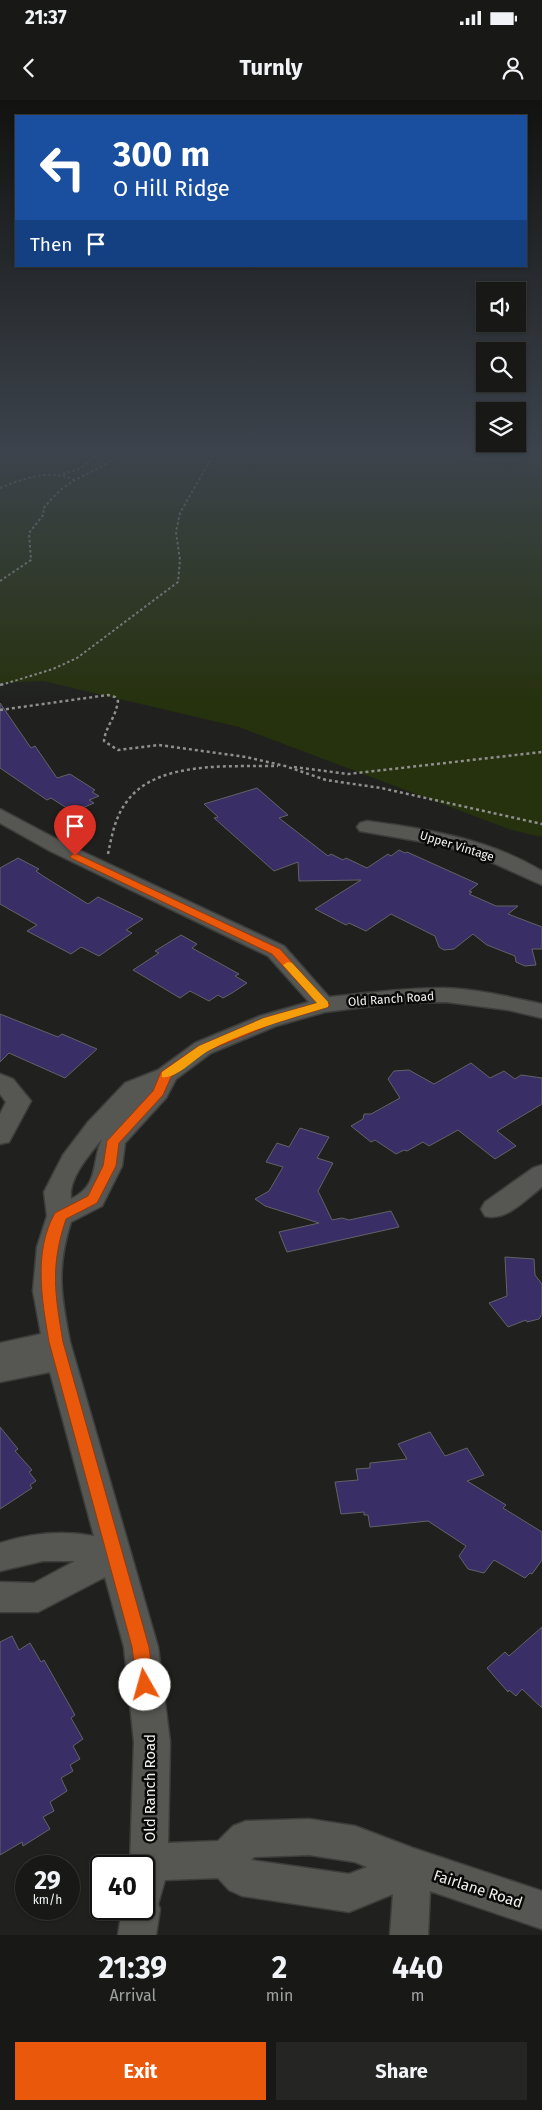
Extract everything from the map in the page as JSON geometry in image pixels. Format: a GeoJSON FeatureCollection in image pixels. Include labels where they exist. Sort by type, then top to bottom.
{"type":"FeatureCollection","features":[{"type":"Feature","properties":{"kind":"street"},"geometry":{"type":"LineString","coordinates":[[0,815],[57,847],[276,951],[324,1005]]}},
{"type":"Feature","properties":{"kind":"street","name":"Upper Vintage"},"geometry":{"type":"LineString","coordinates":[[367,827],[421,834],[468,847],[524,867],[542,879]]}},
{"type":"Feature","properties":{"kind":"street","name":"Old Ranch Road"},"geometry":{"type":"LineString","coordinates":[[147,1855],[152,1742],[141,1647],[58,1350],[47,1291],[50,1247],[60,1216],[57,1192],[72,1161],[92,1135],[133,1090],[166,1075],[203,1048],[268,1021],[324,1005],[397,996],[446,995],[508,1003],[542,1011]]}},
{"type":"Feature","properties":{"kind":"street","name":"Old Ranch Road"},"geometry":{"type":"LineString","coordinates":[[60,1216],[93,1199],[109,1166],[113,1141],[158,1092],[166,1075]]}},
{"type":"Feature","properties":{"kind":"street"},"geometry":{"type":"LineString","coordinates":[[0,1082],[19,1101],[0,1136]]}},
{"type":"Feature","properties":{"kind":"street"},"geometry":{"type":"LineString","coordinates":[[494,1209],[542,1174]]}},
{"type":"Feature","properties":{"kind":"street"},"geometry":{"type":"LineString","coordinates":[[0,1354],[58,1350]]}},
{"type":"Feature","properties":{"kind":"street"},"geometry":{"type":"LineString","coordinates":[[0,1372],[58,1350]]}},
{"type":"Feature","properties":{"kind":"street"},"geometry":{"type":"LineString","coordinates":[[0,1557],[32,1548],[58,1546],[82,1546],[114,1554]]}},
{"type":"Feature","properties":{"kind":"street"},"geometry":{"type":"LineString","coordinates":[[0,1597],[38,1597],[114,1554]]}},
{"type":"Feature","properties":{"kind":"street","name":"Fairlane Road"},"geometry":{"type":"LineString","coordinates":[[226,1859],[246,1839],[309,1837],[355,1844],[413,1868],[542,1910]]}},
{"type":"Feature","properties":{"kind":"street"},"geometry":{"type":"LineString","coordinates":[[155,1875],[226,1859],[242,1877],[348,1893],[413,1868],[409,1935]]}},
{"type":"Feature","properties":{"kind":"street"},"geometry":{"type":"LineString","coordinates":[[136,1935],[139,1920]]}},
{"type":"Feature","properties":{"kind":"path"},"geometry":{"type":"LineString","coordinates":[[0,581],[31,560],[28,536]]}},
{"type":"Feature","properties":{"kind":"path"},"geometry":{"type":"LineString","coordinates":[[0,685],[53,669],[77,658],[178,582],[180,560],[177,536]]}},
{"type":"Feature","properties":{"kind":"path"},"geometry":{"type":"LineString","coordinates":[[0,710],[108,695],[114,697],[118,702],[116,716],[105,731],[104,741],[112,748],[124,750],[159,745],[246,757],[285,766],[348,774],[542,752]]}},
{"type":"Feature","properties":{"kind":"path"},"geometry":{"type":"LineString","coordinates":[[107,870],[110,832],[124,801],[162,774],[189,768],[285,766],[326,780],[381,788],[542,824]]}},
{"type":"Feature","properties":{"kind":"green space"},"geometry":{"type":"Polygon","coordinates":[[[0,536],[542,536],[542,837],[511,830],[239,727],[43,681],[0,683],[0,536]]]}},
{"type":"Feature","properties":{"kind":"building"},"geometry":{"type":"Polygon","coordinates":[[[0,703],[31,748],[35,746],[57,778],[70,774],[95,790],[92,792],[99,796],[89,800],[94,803],[73,812],[51,798],[47,800],[0,768],[0,703]]]}},
{"type":"Feature","properties":{"kind":"building"},"geometry":{"type":"Polygon","coordinates":[[[257,788],[288,815],[279,818],[328,856],[331,854],[343,860],[346,858],[367,868],[388,854],[391,856],[399,850],[407,852],[478,884],[469,891],[472,892],[469,894],[496,906],[518,906],[508,914],[542,927],[542,949],[532,949],[536,965],[525,966],[516,962],[515,956],[487,945],[473,934],[454,949],[444,950],[439,947],[435,936],[391,914],[366,931],[349,923],[346,925],[315,909],[361,880],[299,881],[298,862],[274,871],[214,818],[218,817],[204,804],[257,788]]]}},
{"type":"Feature","properties":{"kind":"building"},"geometry":{"type":"Polygon","coordinates":[[[18,858],[39,869],[36,871],[88,904],[98,897],[143,919],[126,930],[132,933],[99,956],[81,947],[71,954],[27,931],[37,925],[0,904],[0,868],[18,858]]]}},
{"type":"Feature","properties":{"kind":"building"},"geometry":{"type":"Polygon","coordinates":[[[181,935],[197,944],[192,948],[239,974],[235,976],[247,983],[223,998],[218,995],[209,1001],[190,991],[180,998],[133,970],[159,953],[155,951],[181,935]]]}},
{"type":"Feature","properties":{"kind":"building"},"geometry":{"type":"Polygon","coordinates":[[[0,1014],[58,1037],[62,1034],[97,1049],[65,1078],[9,1053],[0,1062],[0,1014]]]}},
{"type":"Feature","properties":{"kind":"building"},"geometry":{"type":"Polygon","coordinates":[[[471,1063],[490,1078],[504,1071],[515,1079],[521,1075],[542,1078],[542,1104],[497,1131],[516,1146],[495,1159],[458,1130],[429,1146],[423,1142],[407,1151],[404,1150],[396,1154],[375,1140],[371,1142],[351,1126],[363,1119],[364,1114],[371,1114],[400,1098],[388,1079],[394,1071],[409,1070],[434,1084],[471,1063]]]}},
{"type":"Feature","properties":{"kind":"building"},"geometry":{"type":"Polygon","coordinates":[[[300,1128],[329,1137],[317,1158],[333,1163],[318,1191],[332,1220],[342,1218],[349,1220],[391,1211],[399,1227],[287,1252],[279,1232],[319,1223],[265,1206],[255,1199],[269,1191],[283,1167],[266,1162],[277,1143],[289,1147],[300,1128]]]}},
{"type":"Feature","properties":{"kind":"building"},"geometry":{"type":"Polygon","coordinates":[[[505,1257],[534,1259],[535,1275],[542,1284],[542,1314],[539,1319],[527,1322],[526,1320],[508,1327],[489,1303],[507,1296],[505,1257]]]}},
{"type":"Feature","properties":{"kind":"building"},"geometry":{"type":"Polygon","coordinates":[[[0,1427],[18,1449],[15,1451],[32,1470],[29,1472],[36,1481],[30,1485],[32,1488],[0,1509],[0,1427]]]}},
{"type":"Feature","properties":{"kind":"building"},"geometry":{"type":"Polygon","coordinates":[[[430,1432],[445,1456],[467,1448],[484,1475],[467,1481],[506,1505],[503,1508],[542,1532],[542,1560],[532,1574],[530,1573],[525,1578],[494,1560],[484,1573],[468,1569],[459,1556],[466,1546],[428,1521],[370,1527],[368,1515],[364,1515],[364,1512],[341,1514],[335,1482],[358,1480],[356,1469],[370,1468],[370,1463],[407,1459],[398,1444],[430,1432]]]}},
{"type":"Feature","properties":{"kind":"building"},"geometry":{"type":"Polygon","coordinates":[[[542,1627],[542,1708],[522,1689],[516,1696],[509,1690],[508,1692],[487,1668],[505,1652],[509,1656],[542,1627]]]}},
{"type":"Feature","properties":{"kind":"building"},"geometry":{"type":"Polygon","coordinates":[[[12,1636],[19,1650],[30,1643],[41,1662],[44,1660],[75,1715],[71,1718],[83,1739],[73,1746],[80,1759],[70,1765],[73,1771],[61,1778],[67,1791],[50,1802],[54,1811],[43,1817],[50,1829],[23,1846],[22,1842],[0,1855],[0,1642],[12,1636]]]}},
{"type":"Feature","properties":{"kind":"slow traffic"},"geometry":{"type":"LineString","coordinates":[[167,1074],[203,1048],[268,1021],[324,1005],[288,965]]}},
{"type":"Feature","properties":{"kind":"route"},"geometry":{"type":"LineString","coordinates":[[75,856],[276,951],[324,1005],[268,1021],[203,1048],[166,1075],[158,1092],[113,1141],[109,1166],[93,1199],[60,1216],[50,1247],[47,1291],[56,1342],[141,1647],[145,1685]]}}]}
